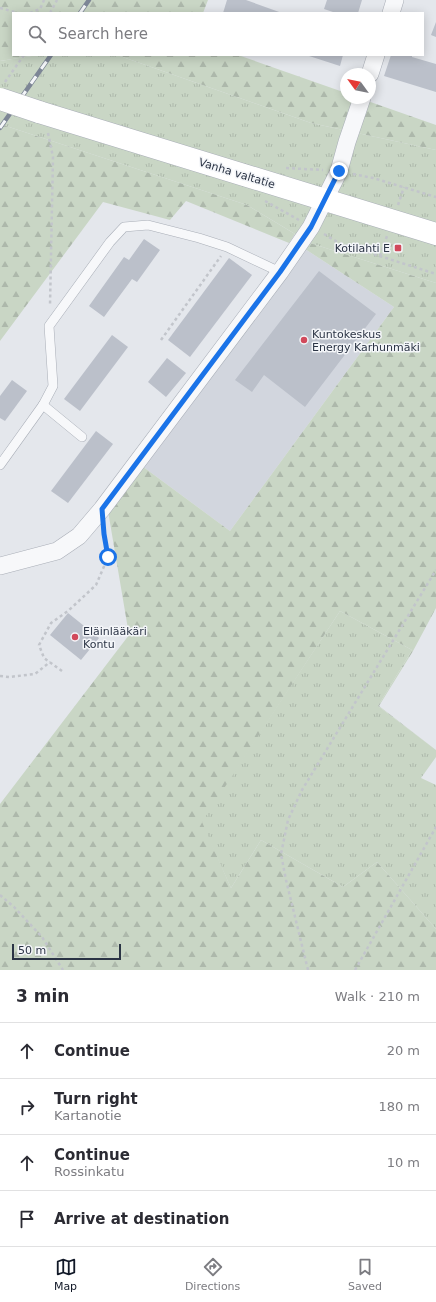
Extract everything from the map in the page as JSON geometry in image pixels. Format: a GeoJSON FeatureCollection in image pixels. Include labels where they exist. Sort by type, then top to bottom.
{"type":"FeatureCollection","features":[{"type":"Feature","properties":{"kind":"main road","name":"Vanha valtatie"},"geometry":{"type":"LineString","coordinates":[[2,92],[43,120],[325,199],[436,234]]}},
{"type":"Feature","properties":{"kind":"street"},"geometry":{"type":"LineString","coordinates":[[391,12],[395,0]]}},
{"type":"Feature","properties":{"kind":"street"},"geometry":{"type":"LineString","coordinates":[[372,68],[376,56]]}},
{"type":"Feature","properties":{"kind":"street"},"geometry":{"type":"LineString","coordinates":[[0,566],[57,551],[79,536],[102,509],[280,272],[311,227],[339,171],[360,104]]}},
{"type":"Feature","properties":{"kind":"lane"},"geometry":{"type":"LineString","coordinates":[[0,465],[43,405],[53,386],[49,326],[110,242],[124,227],[148,225],[199,238],[227,247],[280,272]]}},
{"type":"Feature","properties":{"kind":"lane"},"geometry":{"type":"LineString","coordinates":[[43,405],[82,437]]}},
{"type":"Feature","properties":{"kind":"path"},"geometry":{"type":"LineString","coordinates":[[32,12],[40,9],[44,0]]}},
{"type":"Feature","properties":{"kind":"path"},"geometry":{"type":"LineString","coordinates":[[51,12],[57,0]]}},
{"type":"Feature","properties":{"kind":"path"},"geometry":{"type":"LineString","coordinates":[[0,8],[14,12]]}},
{"type":"Feature","properties":{"kind":"path"},"geometry":{"type":"LineString","coordinates":[[2,92],[23,56]]}},
{"type":"Feature","properties":{"kind":"path"},"geometry":{"type":"LineString","coordinates":[[43,120],[53,157],[49,326]]}},
{"type":"Feature","properties":{"kind":"path"},"geometry":{"type":"LineString","coordinates":[[279,167],[339,171],[373,178],[436,197]]}},
{"type":"Feature","properties":{"kind":"path"},"geometry":{"type":"LineString","coordinates":[[259,198],[339,243],[436,274]]}},
{"type":"Feature","properties":{"kind":"path"},"geometry":{"type":"LineString","coordinates":[[161,340],[227,247]]}},
{"type":"Feature","properties":{"kind":"path"},"geometry":{"type":"LineString","coordinates":[[62,671],[44,658],[39,644],[51,623],[68,611],[96,585],[108,557],[102,509]]}},
{"type":"Feature","properties":{"kind":"path"},"geometry":{"type":"LineString","coordinates":[[308,970],[281,854],[288,820],[302,790],[436,570]]}},
{"type":"Feature","properties":{"kind":"path"},"geometry":{"type":"LineString","coordinates":[[0,676],[9,677],[35,674],[50,662]]}},
{"type":"Feature","properties":{"kind":"path"},"geometry":{"type":"LineString","coordinates":[[355,970],[436,827]]}},
{"type":"Feature","properties":{"kind":"path"},"geometry":{"type":"LineString","coordinates":[[0,895],[14,907],[42,937],[63,970]]}},
{"type":"Feature","properties":{"kind":"shaded area"},"geometry":{"type":"Polygon","coordinates":[[[305,249],[394,307],[230,531],[142,466],[305,249]]]}},
{"type":"Feature","properties":{"kind":"green space"},"geometry":{"type":"Polygon","coordinates":[[[0,0],[208,0],[203,12],[12,12],[12,56],[32,56],[0,61],[0,0]]]}},
{"type":"Feature","properties":{"kind":"green space"},"geometry":{"type":"Polygon","coordinates":[[[32,56],[120,56],[311,123],[436,150],[436,283],[310,243],[247,205],[0,124],[0,61],[32,56]]]}},
{"type":"Feature","properties":{"kind":"green space"},"geometry":{"type":"Polygon","coordinates":[[[120,56],[241,56],[340,91],[340,104],[376,104],[436,125],[436,150],[311,123],[120,56]]]}},
{"type":"Feature","properties":{"kind":"green space"},"geometry":{"type":"Polygon","coordinates":[[[0,124],[247,205],[295,234],[289,243],[186,201],[170,220],[103,202],[0,341],[0,124]]]}},
{"type":"Feature","properties":{"kind":"green space"},"geometry":{"type":"Polygon","coordinates":[[[310,243],[436,283],[436,608],[413,651],[379,706],[436,750],[378,706],[412,650],[340,611],[202,822],[231,888],[261,840],[343,887],[377,862],[436,929],[436,970],[0,970],[0,804],[129,635],[108,511],[142,466],[230,531],[394,307],[305,249],[310,243]]]}},
{"type":"Feature","properties":{"kind":"green space"},"geometry":{"type":"Polygon","coordinates":[[[340,611],[412,650],[378,706],[436,750],[436,757],[421,778],[436,785],[436,929],[377,862],[343,887],[261,840],[231,888],[201,822],[340,611]]]}},
{"type":"Feature","properties":{"kind":"building"},"geometry":{"type":"Polygon","coordinates":[[[227,0],[246,0],[279,12],[223,12],[227,0]]]}},
{"type":"Feature","properties":{"kind":"building"},"geometry":{"type":"Polygon","coordinates":[[[327,0],[362,0],[358,12],[333,12],[324,9],[327,0]]]}},
{"type":"Feature","properties":{"kind":"building"},"geometry":{"type":"Polygon","coordinates":[[[436,22],[436,37],[431,35],[436,22]]]}},
{"type":"Feature","properties":{"kind":"building"},"geometry":{"type":"Polygon","coordinates":[[[309,56],[343,56],[340,66],[309,56]]]}},
{"type":"Feature","properties":{"kind":"building"},"geometry":{"type":"Polygon","coordinates":[[[391,56],[412,56],[436,64],[436,92],[384,76],[391,56]]]}},
{"type":"Feature","properties":{"kind":"building"},"geometry":{"type":"Polygon","coordinates":[[[144,239],[160,250],[137,282],[132,279],[104,317],[89,306],[124,257],[129,260],[144,239]]]}},
{"type":"Feature","properties":{"kind":"building"},"geometry":{"type":"Polygon","coordinates":[[[229,258],[252,275],[190,357],[168,340],[229,258]]]}},
{"type":"Feature","properties":{"kind":"building"},"geometry":{"type":"Polygon","coordinates":[[[319,271],[376,314],[305,407],[264,375],[252,392],[235,380],[319,271]]]}},
{"type":"Feature","properties":{"kind":"building"},"geometry":{"type":"Polygon","coordinates":[[[112,335],[128,347],[80,411],[64,399],[112,335]]]}},
{"type":"Feature","properties":{"kind":"building"},"geometry":{"type":"Polygon","coordinates":[[[167,358],[186,373],[166,397],[148,382],[167,358]]]}},
{"type":"Feature","properties":{"kind":"building"},"geometry":{"type":"Polygon","coordinates":[[[12,380],[27,391],[5,421],[0,418],[0,396],[12,380]]]}},
{"type":"Feature","properties":{"kind":"building"},"geometry":{"type":"Polygon","coordinates":[[[96,431],[113,444],[68,503],[51,491],[96,431]]]}},
{"type":"Feature","properties":{"kind":"building","name":"Eläinlääkäri Kontu"},"geometry":{"type":"Polygon","coordinates":[[[68,613],[99,638],[81,660],[50,635],[68,613]]]}},
{"type":"Feature","properties":{"kind":"railway"},"geometry":{"type":"LineString","coordinates":[[81,12],[89,0]]}},
{"type":"Feature","properties":{"kind":"railway"},"geometry":{"type":"LineString","coordinates":[[0,128],[50,56]]}},
{"type":"Feature","properties":{"kind":"place","name":"Kotilahti E"},"geometry":{"type":"Point","coordinates":[398,248]}},
{"type":"Feature","properties":{"kind":"place","name":"Kuntokeskus Energy Karhunmäki"},"geometry":{"type":"Point","coordinates":[304,340]}},
{"type":"Feature","properties":{"kind":"place","name":"Eläinlääkäri Kontu"},"geometry":{"type":"Point","coordinates":[75,637]}},
{"type":"Feature","properties":{"kind":"route"},"geometry":{"type":"LineString","coordinates":[[108,557],[102,509],[280,272],[311,227],[339,171]]}}]}
